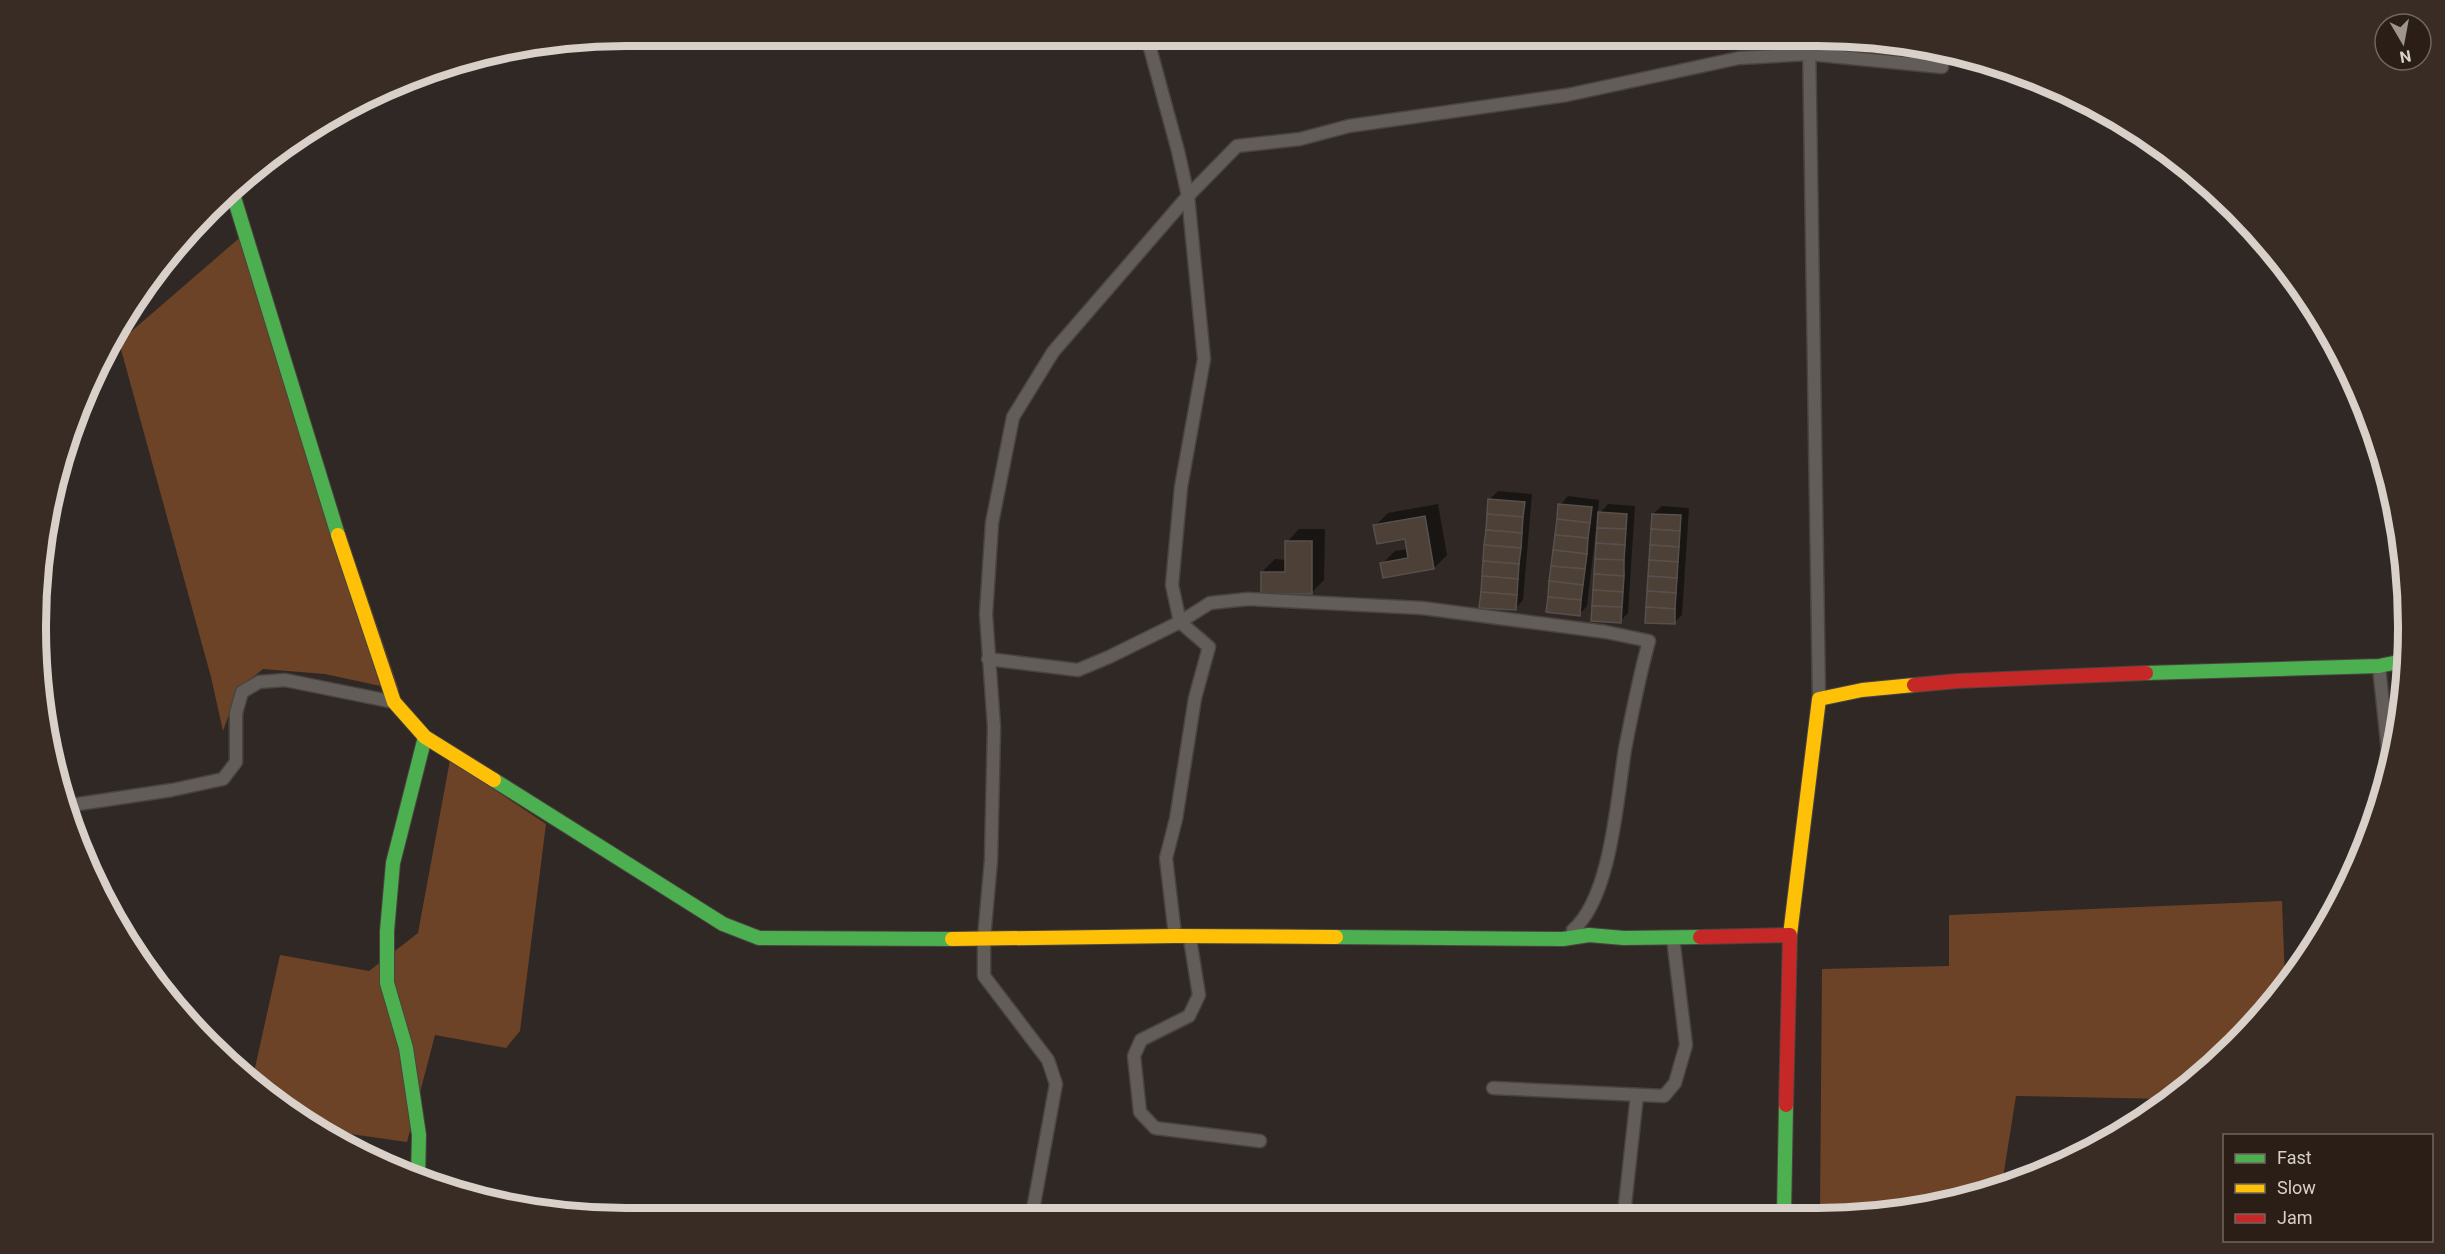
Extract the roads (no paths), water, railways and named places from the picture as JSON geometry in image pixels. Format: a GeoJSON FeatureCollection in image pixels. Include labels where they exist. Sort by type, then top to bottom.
{"type":"FeatureCollection","features":[{"type":"Feature","properties":{"kind":"street"},"geometry":{"type":"LineString","coordinates":[[235,200],[319,477],[393,702],[424,737],[723,924],[759,938],[858,940],[1175,936],[1190,938],[1563,939],[1589,935],[1624,938],[1790,935]]}},
{"type":"Feature","properties":{"kind":"street"},"geometry":{"type":"LineString","coordinates":[[1784,1208],[1790,935],[1819,699],[1862,690],[1958,681],[2270,668],[2379,666],[2397,662]]}},
{"type":"Feature","properties":{"kind":"street"},"geometry":{"type":"LineString","coordinates":[[418,1168],[419,1135],[406,1048],[387,983],[387,931],[393,863],[424,737]]}},
{"type":"Feature","properties":{"kind":"lane"},"geometry":{"type":"LineString","coordinates":[[1149,46],[1188,196],[1204,359],[1181,487],[1172,585],[1180,622],[1209,647],[1195,698],[1178,808],[1166,858],[1175,936]]}},
{"type":"Feature","properties":{"kind":"lane"},"geometry":{"type":"LineString","coordinates":[[1809,46],[1819,699]]}},
{"type":"Feature","properties":{"kind":"lane"},"geometry":{"type":"LineString","coordinates":[[1033,1208],[1056,1084],[1048,1060],[984,976],[984,938],[991,860],[994,738],[986,614],[992,523],[1013,417],[1053,352],[1188,196],[1237,146],[1300,139],[1349,126],[1567,94],[1739,58],[1809,54],[1942,67]]}},
{"type":"Feature","properties":{"kind":"lane"},"geometry":{"type":"LineString","coordinates":[[988,659],[1078,670],[1180,622],[1210,603],[1248,599],[1422,608],[1606,632],[1648,641],[1630,725],[1605,873],[1583,921],[1563,939]]}},
{"type":"Feature","properties":{"kind":"lane"},"geometry":{"type":"LineString","coordinates":[[2379,666],[2387,741]]}},
{"type":"Feature","properties":{"kind":"lane"},"geometry":{"type":"LineString","coordinates":[[74,805],[172,790],[223,778],[236,762],[236,713],[242,692],[259,682],[285,680],[393,702]]}},
{"type":"Feature","properties":{"kind":"lane"},"geometry":{"type":"LineString","coordinates":[[1492,1088],[1664,1096],[1675,1083],[1686,1045],[1673,937]]}},
{"type":"Feature","properties":{"kind":"lane"},"geometry":{"type":"LineString","coordinates":[[1190,938],[1199,995],[1189,1016],[1141,1040],[1134,1056],[1140,1112],[1155,1128],[1260,1142]]}},
{"type":"Feature","properties":{"kind":"lane"},"geometry":{"type":"LineString","coordinates":[[1625,1208],[1637,1095]]}}]}
